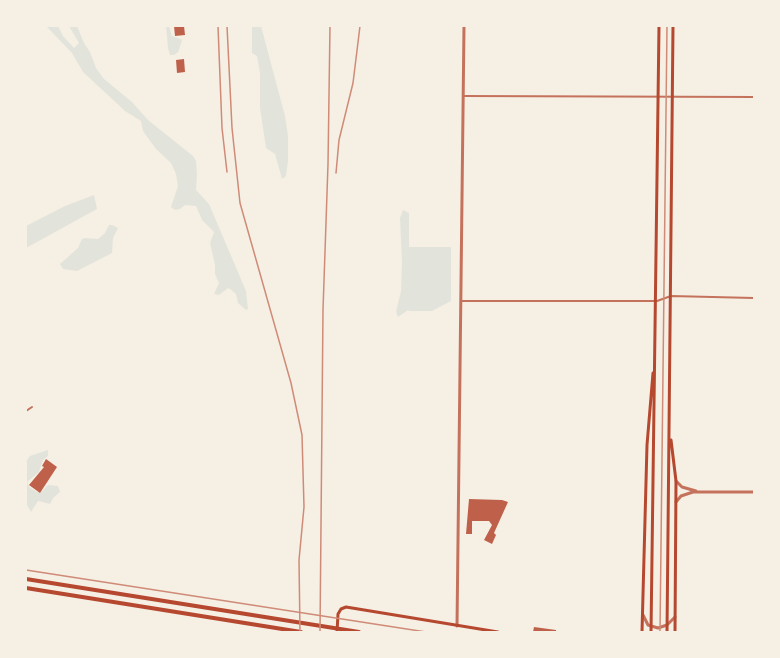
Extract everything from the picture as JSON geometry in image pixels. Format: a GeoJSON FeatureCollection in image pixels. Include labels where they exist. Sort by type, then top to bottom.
{"type":"FeatureCollection","features":[{"type":"Feature","properties":{"kind":"main road"},"geometry":{"type":"LineString","coordinates":[[651,633],[659,26]]}},
{"type":"Feature","properties":{"kind":"main road"},"geometry":{"type":"LineString","coordinates":[[667,633],[674,26]]}},
{"type":"Feature","properties":{"kind":"main road"},"geometry":{"type":"LineString","coordinates":[[642,633],[647,445],[655,356]]}},
{"type":"Feature","properties":{"kind":"main road"},"geometry":{"type":"LineString","coordinates":[[670,429],[676,481],[675,633]]}},
{"type":"Feature","properties":{"kind":"main road"},"geometry":{"type":"LineString","coordinates":[[26,579],[359,633]]}},
{"type":"Feature","properties":{"kind":"main road"},"geometry":{"type":"LineString","coordinates":[[26,588],[301,633]]}},
{"type":"Feature","properties":{"kind":"main road"},"geometry":{"type":"LineString","coordinates":[[337,633],[338,614],[346,607],[498,633]]}},
{"type":"Feature","properties":{"kind":"street"},"geometry":{"type":"LineString","coordinates":[[457,626],[464,26]]}},
{"type":"Feature","properties":{"kind":"street"},"geometry":{"type":"LineString","coordinates":[[463,96],[754,97]]}},
{"type":"Feature","properties":{"kind":"street"},"geometry":{"type":"LineString","coordinates":[[461,301],[657,301],[670,296],[754,298]]}},
{"type":"Feature","properties":{"kind":"street"},"geometry":{"type":"LineString","coordinates":[[26,411],[32,407]]}},
{"type":"Feature","properties":{"kind":"street"},"geometry":{"type":"LineString","coordinates":[[669,468],[672,465],[675,468]]}},
{"type":"Feature","properties":{"kind":"street"},"geometry":{"type":"LineString","coordinates":[[676,481],[684,488],[701,492]]}},
{"type":"Feature","properties":{"kind":"street"},"geometry":{"type":"LineString","coordinates":[[676,502],[684,494],[754,492]]}},
{"type":"Feature","properties":{"kind":"street"},"geometry":{"type":"LineString","coordinates":[[643,615],[648,625],[658,628],[667,625],[675,616]]}},
{"type":"Feature","properties":{"kind":"shaded area"},"geometry":{"type":"Polygon","coordinates":[[[46,26],[58,26],[63,36],[74,48],[79,43],[69,26],[77,26],[96,68],[104,79],[132,102],[148,120],[193,156],[196,161],[196,190],[209,204],[246,291],[248,309],[246,310],[238,303],[236,294],[228,288],[219,295],[214,294],[219,283],[215,274],[210,243],[214,232],[202,220],[196,206],[185,205],[175,210],[171,207],[178,186],[171,163],[156,149],[143,131],[141,121],[125,111],[83,72],[72,53],[46,26]]]}},
{"type":"Feature","properties":{"kind":"shaded area"},"geometry":{"type":"Polygon","coordinates":[[[166,26],[169,26],[172,36],[182,41],[178,52],[174,55],[170,55],[168,48],[166,26]]]}},
{"type":"Feature","properties":{"kind":"shaded area"},"geometry":{"type":"Polygon","coordinates":[[[252,26],[261,26],[285,116],[288,161],[286,176],[282,179],[275,154],[266,148],[260,108],[260,73],[257,56],[252,53],[252,26]]]}},
{"type":"Feature","properties":{"kind":"shaded area"},"geometry":{"type":"Polygon","coordinates":[[[94,195],[97,209],[26,248],[26,226],[65,206],[94,195]]]}},
{"type":"Feature","properties":{"kind":"shaded area"},"geometry":{"type":"Polygon","coordinates":[[[403,210],[409,213],[409,247],[451,247],[451,301],[432,311],[408,310],[398,317],[396,312],[401,291],[402,262],[400,218],[403,210]]]}},
{"type":"Feature","properties":{"kind":"shaded area"},"geometry":{"type":"Polygon","coordinates":[[[109,225],[118,228],[113,238],[112,253],[77,271],[63,269],[60,264],[78,248],[82,239],[98,239],[109,225]]]}},
{"type":"Feature","properties":{"kind":"shaded area"},"geometry":{"type":"Polygon","coordinates":[[[48,450],[48,456],[43,460],[39,472],[27,482],[29,487],[37,492],[42,491],[48,485],[58,486],[60,492],[50,504],[38,501],[31,512],[26,503],[26,461],[30,456],[48,450]]]}},
{"type":"Feature","properties":{"kind":"building"},"geometry":{"type":"Polygon","coordinates":[[[174,26],[184,26],[185,35],[175,36],[174,26]]]}},
{"type":"Feature","properties":{"kind":"building"},"geometry":{"type":"Polygon","coordinates":[[[184,59],[185,72],[177,73],[176,60],[184,59]]]}},
{"type":"Feature","properties":{"kind":"building"},"geometry":{"type":"Polygon","coordinates":[[[46,459],[57,467],[40,493],[29,485],[44,467],[42,466],[46,459]]]}},
{"type":"Feature","properties":{"kind":"building"},"geometry":{"type":"Polygon","coordinates":[[[469,499],[508,502],[494,533],[496,535],[492,544],[484,540],[492,525],[489,521],[472,521],[472,534],[466,534],[469,499]]]}},
{"type":"Feature","properties":{"kind":"building"},"geometry":{"type":"Polygon","coordinates":[[[534,627],[556,630],[556,632],[533,632],[534,627]]]}},
{"type":"Feature","properties":{"kind":"tram line"},"geometry":{"type":"LineString","coordinates":[[660,632],[667,26]]}},
{"type":"Feature","properties":{"kind":"tram line"},"geometry":{"type":"LineString","coordinates":[[26,570],[426,632]]}},
{"type":"Feature","properties":{"kind":"railway"},"geometry":{"type":"LineString","coordinates":[[218,26],[222,128],[227,172]]}},
{"type":"Feature","properties":{"kind":"railway"},"geometry":{"type":"LineString","coordinates":[[227,26],[232,128],[240,203],[291,383],[302,435],[304,507],[299,560],[300,632]]}},
{"type":"Feature","properties":{"kind":"railway"},"geometry":{"type":"LineString","coordinates":[[320,632],[323,310],[330,26]]}},
{"type":"Feature","properties":{"kind":"railway"},"geometry":{"type":"LineString","coordinates":[[336,173],[339,140],[353,83],[360,26]]}}]}
